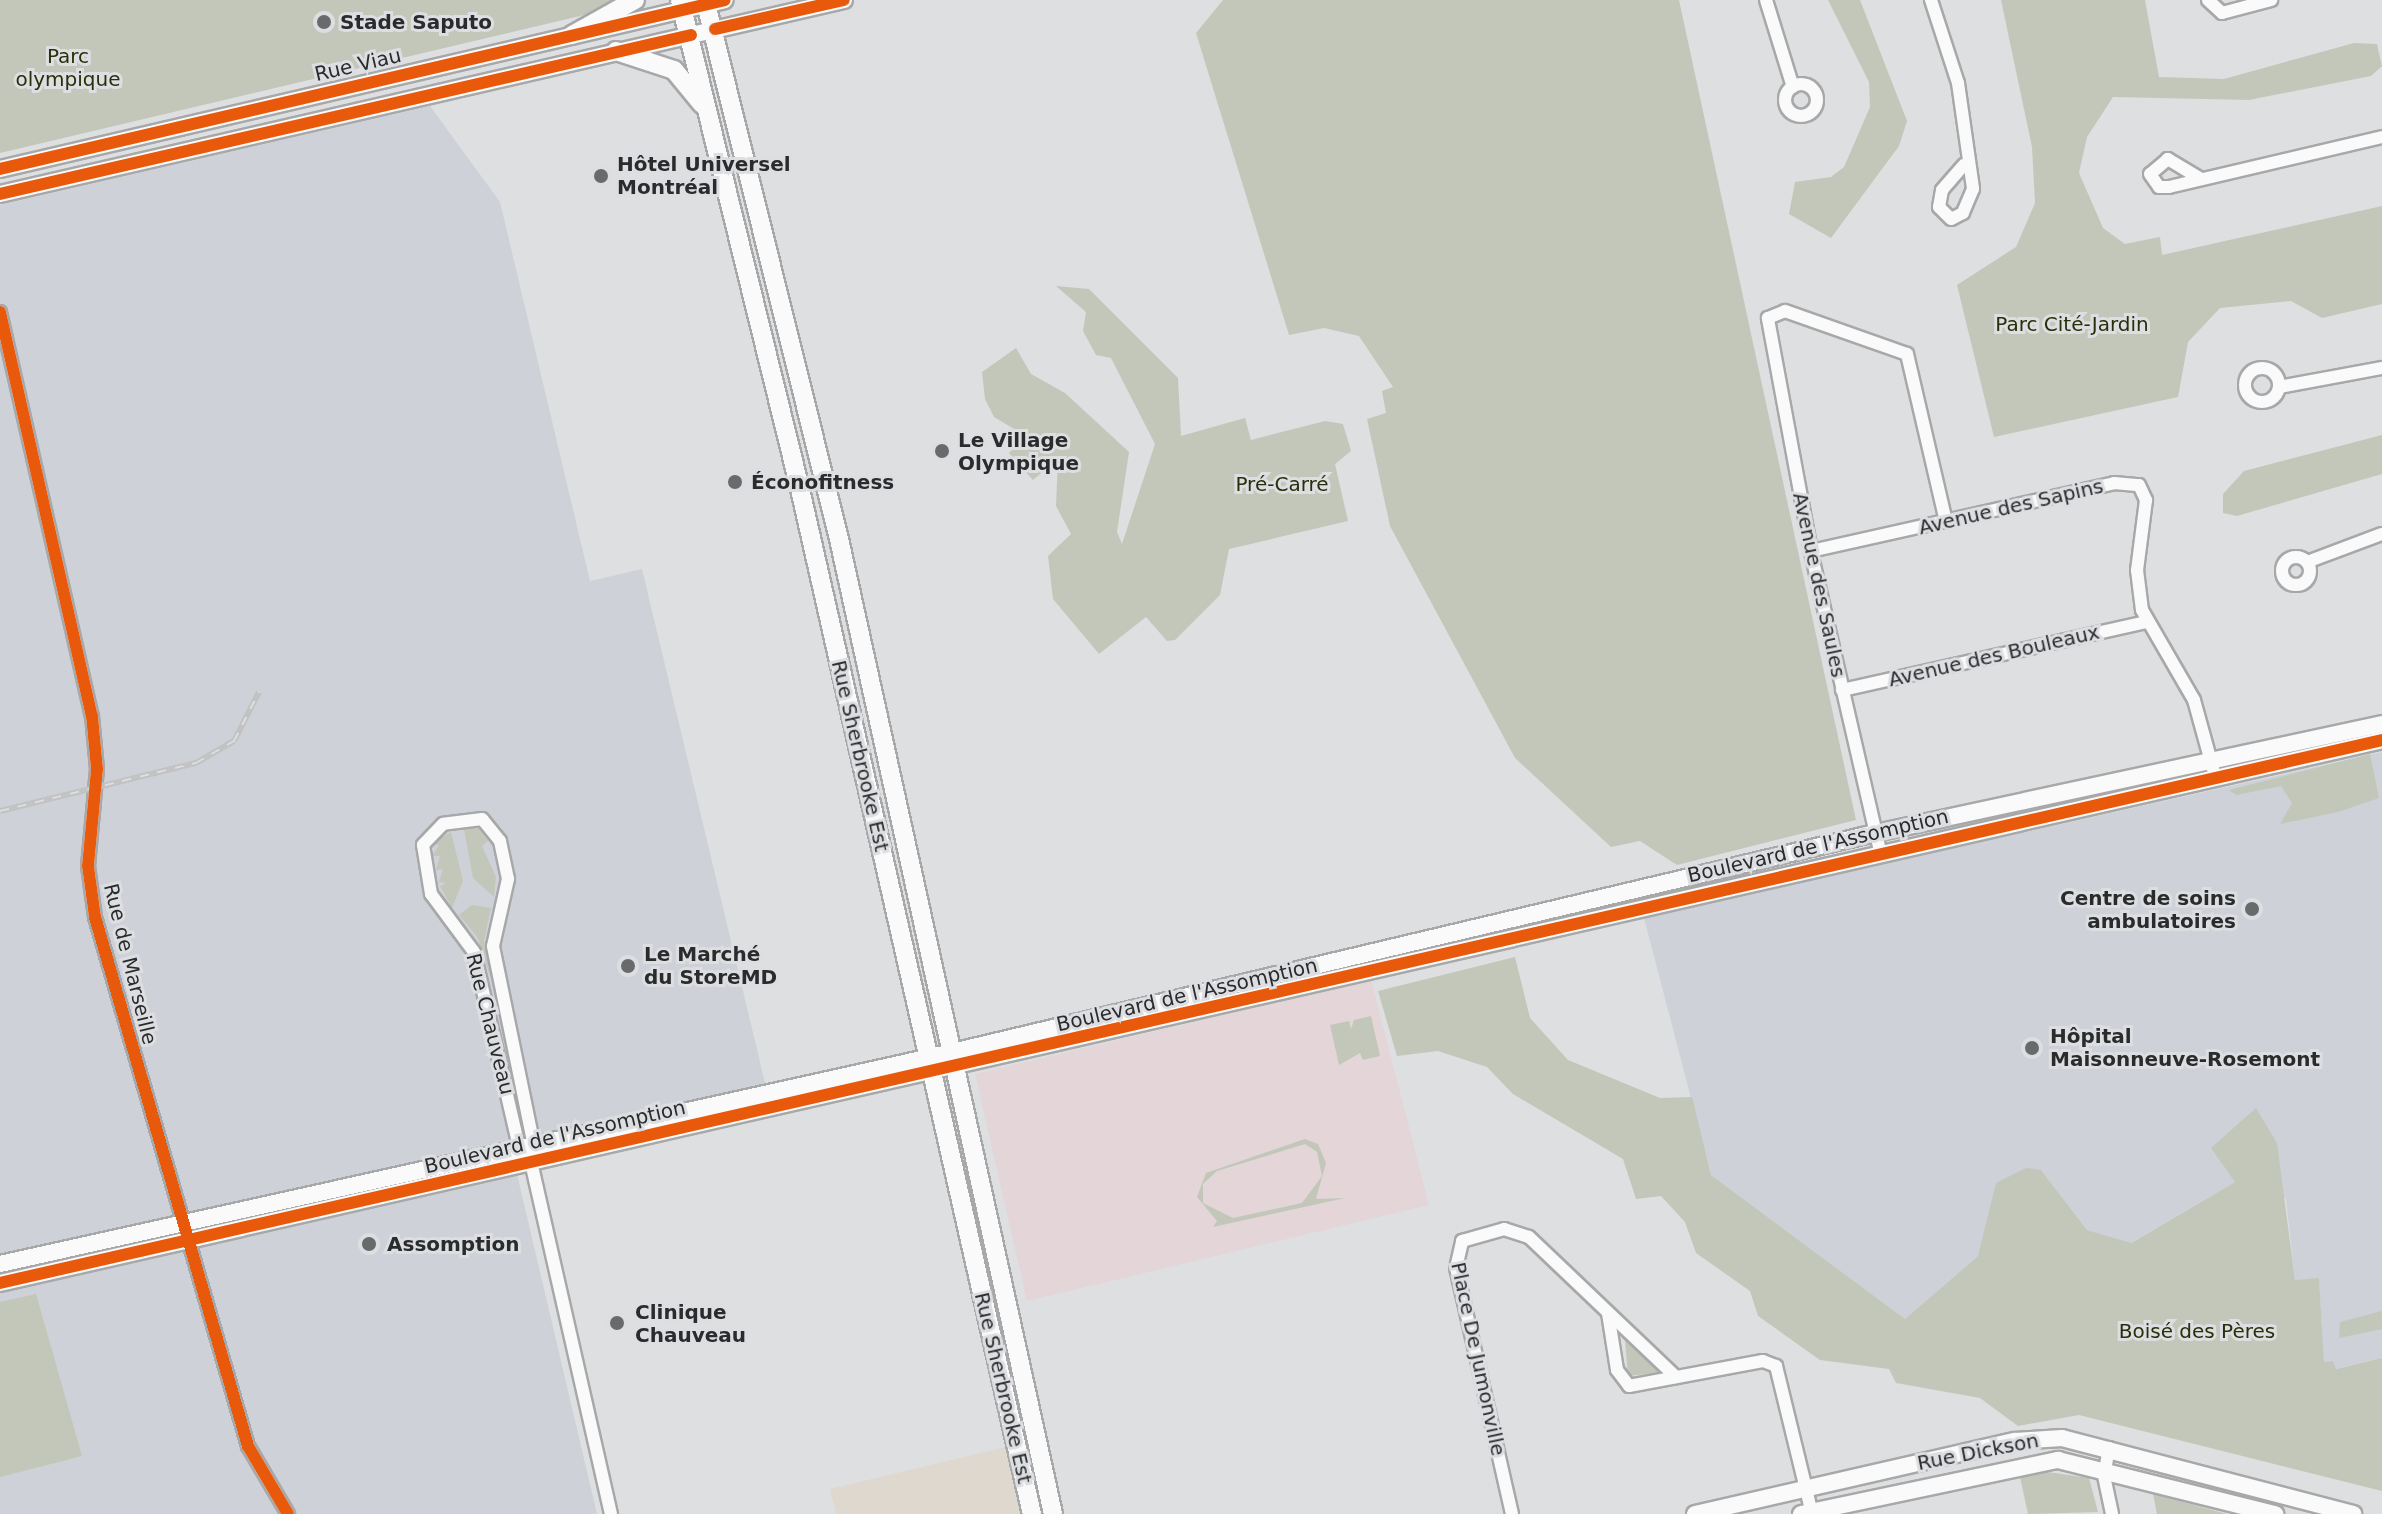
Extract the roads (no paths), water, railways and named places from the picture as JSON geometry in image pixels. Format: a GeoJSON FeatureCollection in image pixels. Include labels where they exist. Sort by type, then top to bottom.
{"type":"FeatureCollection","features":[{"type":"Feature","properties":{"kind":"main road"},"geometry":{"type":"LineString","coordinates":[[572,35],[635,0]]}},
{"type":"Feature","properties":{"kind":"main road","name":"Rue Sherbrooke Est"},"geometry":{"type":"LineString","coordinates":[[713,1],[715,29],[790,337],[1053,1514]]}},
{"type":"Feature","properties":{"kind":"main road","name":"Rue Sherbrooke Est"},"geometry":{"type":"LineString","coordinates":[[682,5],[766,343],[933,1066],[1032,1514]]}},
{"type":"Feature","properties":{"kind":"main road"},"geometry":{"type":"LineString","coordinates":[[616,51],[674,70],[710,116]]}},
{"type":"Feature","properties":{"kind":"main road"},"geometry":{"type":"LineString","coordinates":[[766,343],[790,337]]}},
{"type":"Feature","properties":{"kind":"street"},"geometry":{"type":"LineString","coordinates":[[0,194],[844,0]]}},
{"type":"Feature","properties":{"kind":"street"},"geometry":{"type":"LineString","coordinates":[[1766,0],[1793,87]]}},
{"type":"Feature","properties":{"kind":"street"},"geometry":{"type":"LineString","coordinates":[[1931,0],[1958,83],[1964,165]]}},
{"type":"Feature","properties":{"kind":"street"},"geometry":{"type":"LineString","coordinates":[[2208,0],[2222,13],[2248,2],[2271,0]]}},
{"type":"Feature","properties":{"kind":"street","name":"Rue Viau"},"geometry":{"type":"LineString","coordinates":[[0,169],[572,35],[682,5],[713,1]]}},
{"type":"Feature","properties":{"kind":"street"},"geometry":{"type":"LineString","coordinates":[[2201,179],[2382,137]]}},
{"type":"Feature","properties":{"kind":"street","name":"Avenue des Saules"},"geometry":{"type":"LineString","coordinates":[[1878,842],[1811,551],[1768,318],[1785,311],[1907,354],[1946,522]]}},
{"type":"Feature","properties":{"kind":"street","name":"Rue de Marseille"},"geometry":{"type":"LineString","coordinates":[[0,312],[94,725],[91,901],[179,1223],[248,1446],[288,1514]]}},
{"type":"Feature","properties":{"kind":"street"},"geometry":{"type":"LineString","coordinates":[[2279,387],[2382,368]]}},
{"type":"Feature","properties":{"kind":"street","name":"Avenue des Sapins"},"geometry":{"type":"LineString","coordinates":[[1811,551],[2114,483],[2139,485],[2145,492],[2137,570],[2146,622],[2194,700],[2213,769]]}},
{"type":"Feature","properties":{"kind":"street"},"geometry":{"type":"LineString","coordinates":[[2307,562],[2382,534]]}},
{"type":"Feature","properties":{"kind":"street","name":"Avenue des Bouleaux"},"geometry":{"type":"LineString","coordinates":[[1842,690],[2146,622]]}},
{"type":"Feature","properties":{"kind":"street","name":"Boulevard de l'Assomption"},"geometry":{"type":"LineString","coordinates":[[2213,769],[2382,724]]}},
{"type":"Feature","properties":{"kind":"street","name":"Boulevard de l'Assomption"},"geometry":{"type":"LineString","coordinates":[[0,1264],[538,1142],[933,1066],[1878,842],[2213,769],[2382,740]]}},
{"type":"Feature","properties":{"kind":"street","name":"Rue Chauveau"},"geometry":{"type":"LineString","coordinates":[[538,1142],[493,946],[508,879],[495,830],[471,818],[433,828],[423,855],[434,899],[474,952],[519,1147],[531,1162],[611,1514]]}},
{"type":"Feature","properties":{"kind":"street","name":"Boulevard de l'Assomption"},"geometry":{"type":"LineString","coordinates":[[0,1283],[531,1162],[863,1081]]}},
{"type":"Feature","properties":{"kind":"street"},"geometry":{"type":"LineString","coordinates":[[531,1162],[538,1142]]}},
{"type":"Feature","properties":{"kind":"street","name":"Place De Jumonville"},"geometry":{"type":"LineString","coordinates":[[1512,1514],[1456,1268],[1458,1245],[1486,1232],[1516,1230],[1676,1377]]}},
{"type":"Feature","properties":{"kind":"street"},"geometry":{"type":"LineString","coordinates":[[1608,1313],[1624,1383],[1763,1361],[1776,1366],[1806,1489],[1808,1513]]}},
{"type":"Feature","properties":{"kind":"street","name":"Rue Dickson"},"geometry":{"type":"LineString","coordinates":[[1695,1514],[2015,1441],[2062,1438],[2353,1514]]}},
{"type":"Feature","properties":{"kind":"street"},"geometry":{"type":"LineString","coordinates":[[2109,1448],[2104,1467],[2112,1514]]}},
{"type":"Feature","properties":{"kind":"street","name":"Rue Dickson"},"geometry":{"type":"LineString","coordinates":[[1808,1513],[2040,1461],[2104,1467],[2277,1514]]}},
{"type":"Feature","properties":{"kind":"street"},"geometry":{"type":"LineString","coordinates":[[2277,1514],[2284,1496]]}},
{"type":"Feature","properties":{"kind":"railway"},"geometry":{"type":"LineString","coordinates":[[0,811],[196,763],[234,741],[259,692]]}},
{"type":"Feature","properties":{"kind":"place","name":"Stade Saputo"},"geometry":{"type":"Point","coordinates":[324,22]}},
{"type":"Feature","properties":{"kind":"place","name":"Hôtel Universel Montréal"},"geometry":{"type":"Point","coordinates":[601,176]}},
{"type":"Feature","properties":{"kind":"place","name":"Le Village Olympique"},"geometry":{"type":"Point","coordinates":[942,451]}},
{"type":"Feature","properties":{"kind":"place","name":"Éconofitness"},"geometry":{"type":"Point","coordinates":[735,482]}},
{"type":"Feature","properties":{"kind":"place","name":"Centre de soins ambulatoires"},"geometry":{"type":"Point","coordinates":[2252,909]}},
{"type":"Feature","properties":{"kind":"place","name":"Le Marché du StoreMD"},"geometry":{"type":"Point","coordinates":[628,966]}},
{"type":"Feature","properties":{"kind":"place","name":"Hôpital Maisonneuve-Rosemont"},"geometry":{"type":"Point","coordinates":[2032,1048]}},
{"type":"Feature","properties":{"kind":"place","name":"Assomption"},"geometry":{"type":"Point","coordinates":[369,1244]}},
{"type":"Feature","properties":{"kind":"place","name":"Clinique Chauveau"},"geometry":{"type":"Point","coordinates":[617,1323]}},
{"type":"Feature","properties":{"kind":"park label","name":"Parc olympique"},"geometry":{"type":"Point","coordinates":[68,68]}},
{"type":"Feature","properties":{"kind":"park label","name":"Parc Cité-Jardin"},"geometry":{"type":"Point","coordinates":[2072,324]}},
{"type":"Feature","properties":{"kind":"park label","name":"Pré-Carré"},"geometry":{"type":"Point","coordinates":[1282,484]}},
{"type":"Feature","properties":{"kind":"park label","name":"Boisé des Pères"},"geometry":{"type":"Point","coordinates":[2197,1331]}}]}
